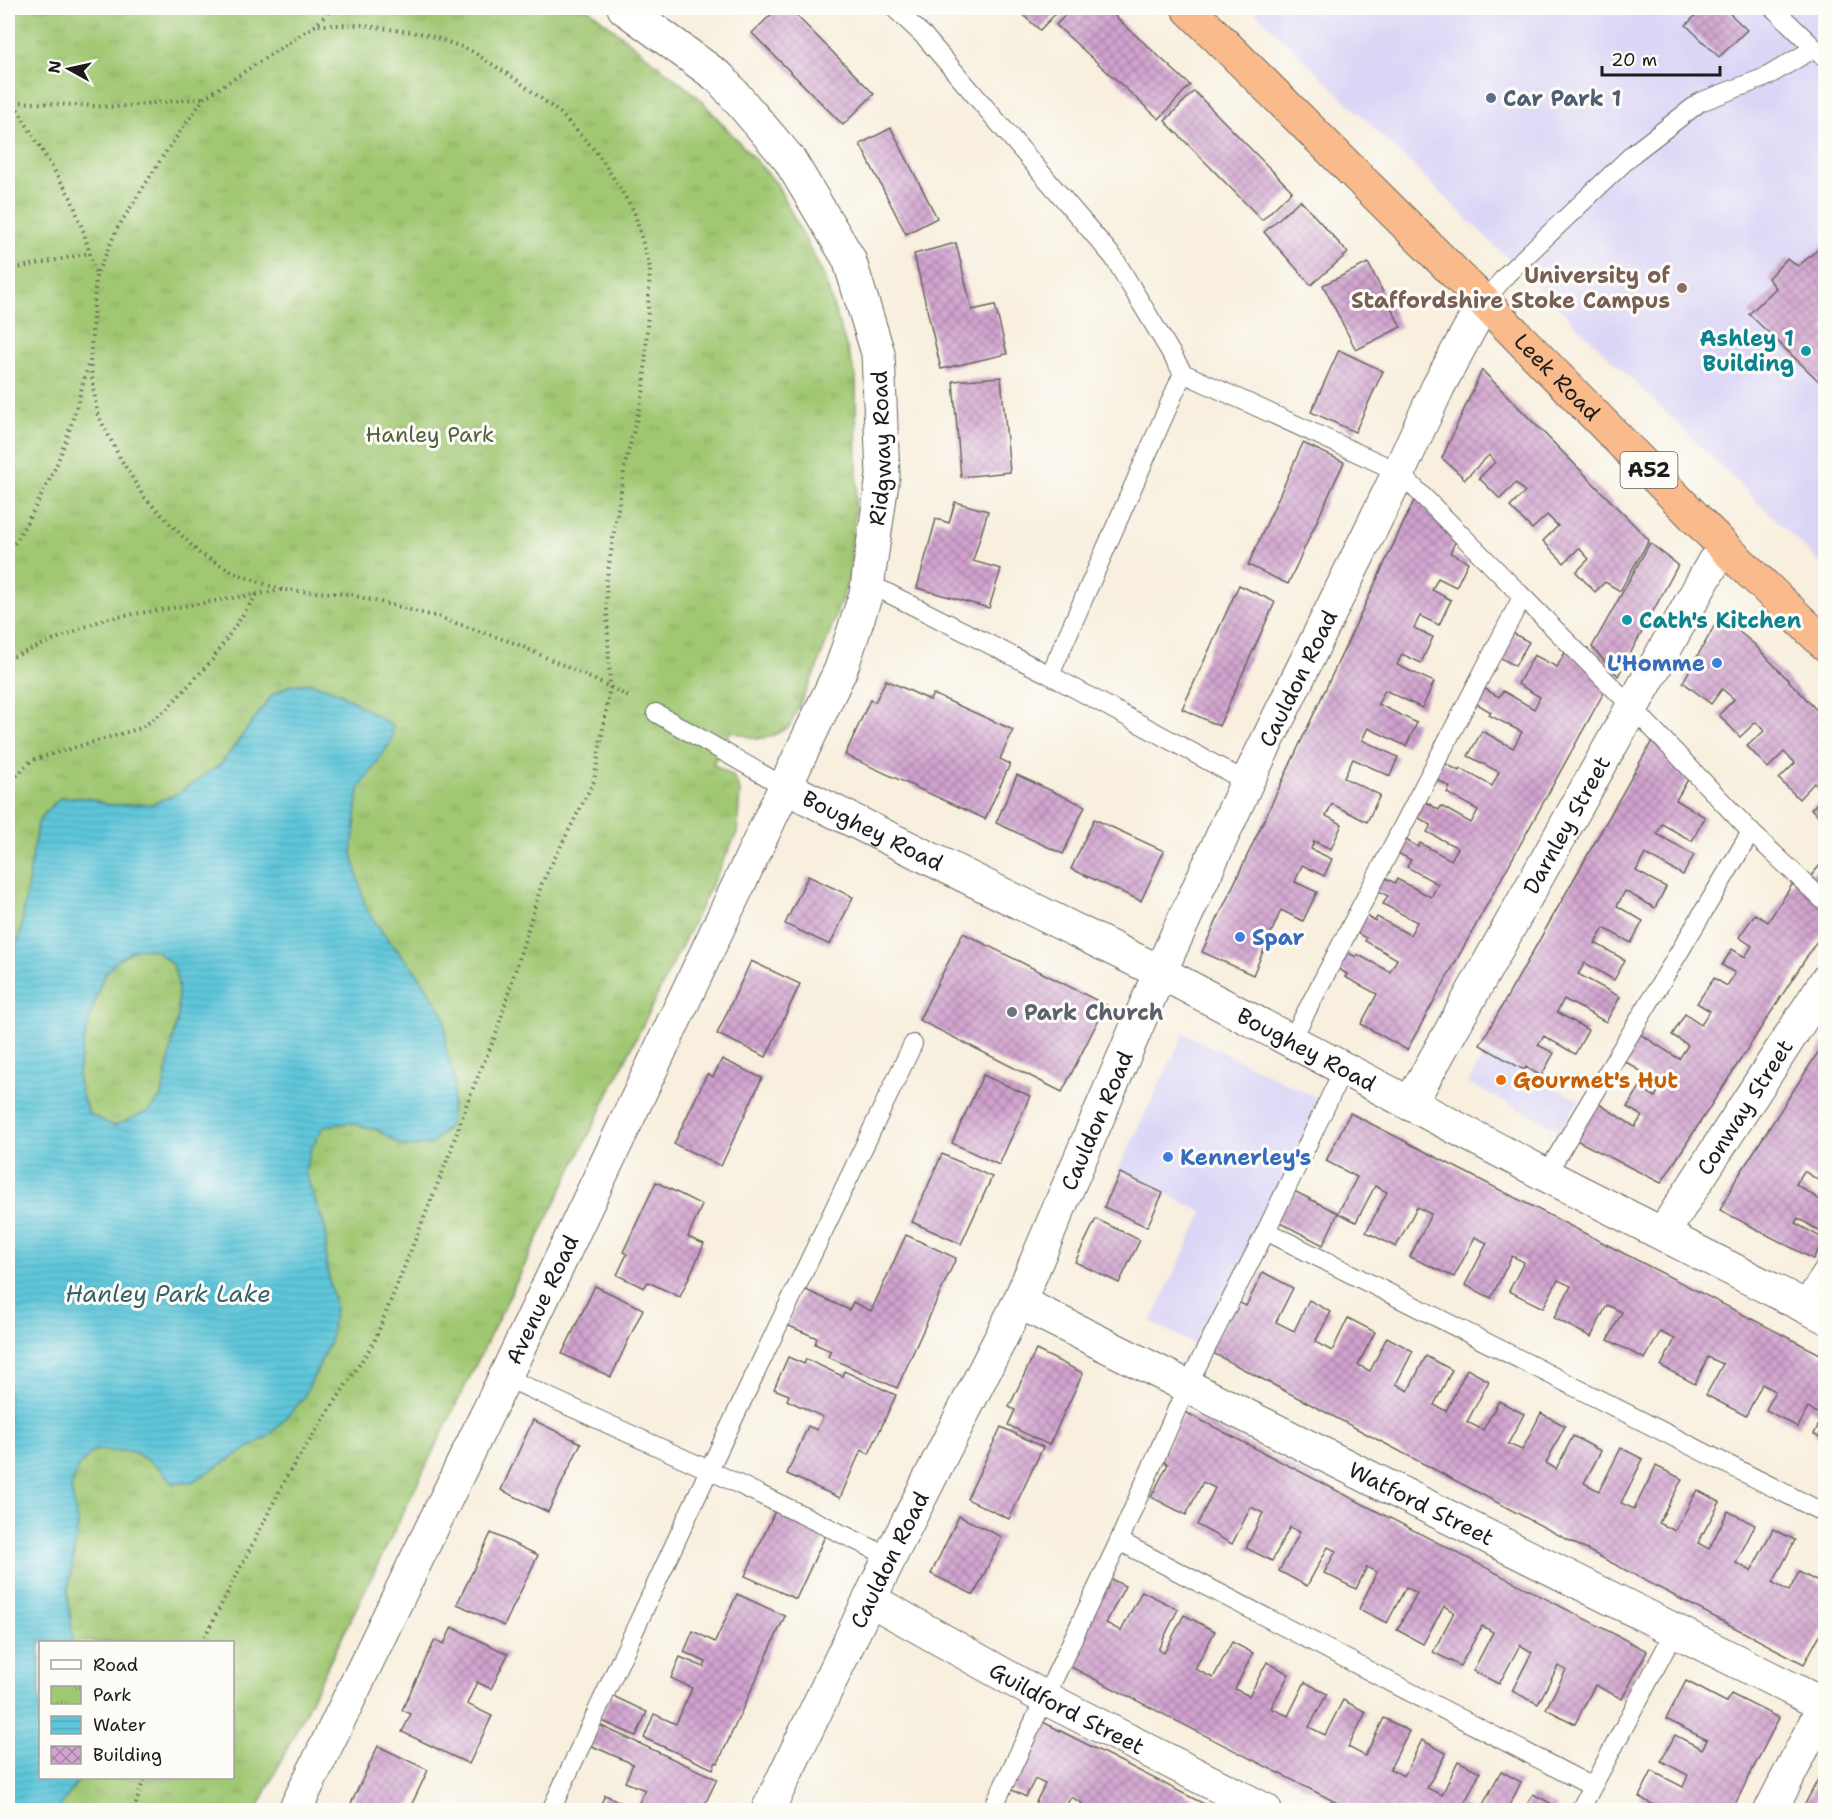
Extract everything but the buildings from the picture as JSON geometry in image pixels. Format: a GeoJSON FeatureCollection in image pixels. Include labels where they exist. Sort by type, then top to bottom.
{"type":"FeatureCollection","features":[{"type":"Feature","properties":{"kind":"highway","name":"Leek Road"},"geometry":{"type":"LineString","coordinates":[[1188,8],[1484,302],[1726,549],[1826,645]]}},
{"type":"Feature","properties":{"kind":"street","name":"Ridgway Road"},"geometry":{"type":"LineString","coordinates":[[624,8],[720,78],[789,159],[849,259],[878,353],[883,476],[866,594],[841,669],[784,787]]}},
{"type":"Feature","properties":{"kind":"street","name":"Cauldon Road"},"geometry":{"type":"LineString","coordinates":[[768,1810],[890,1557],[1019,1302],[1160,972],[1247,782],[1399,472],[1438,387],[1484,302]]}},
{"type":"Feature","properties":{"kind":"street","name":"Darnley Street"},"geometry":{"type":"LineString","coordinates":[[1410,1104],[1713,563],[1726,549]]}},
{"type":"Feature","properties":{"kind":"street","name":"Boughey Road"},"geometry":{"type":"LineString","coordinates":[[784,787],[1160,972],[1546,1175],[1813,1310]]}},
{"type":"Feature","properties":{"kind":"street","name":"Avenue Road"},"geometry":{"type":"LineString","coordinates":[[295,1810],[505,1377],[784,787]]}},
{"type":"Feature","properties":{"kind":"street","name":"Conway Street"},"geometry":{"type":"LineString","coordinates":[[1663,1233],[1826,981]]}},
{"type":"Feature","properties":{"kind":"street","name":"Watford Street"},"geometry":{"type":"LineString","coordinates":[[1019,1302],[1825,1704]]}},
{"type":"Feature","properties":{"kind":"street","name":"Guildford Street"},"geometry":{"type":"LineString","coordinates":[[871,1600],[1045,1698],[1265,1810]]}},
{"type":"Feature","properties":{"kind":"street"},"geometry":{"type":"LineString","coordinates":[[1771,1810],[1825,1704]]}},
{"type":"Feature","properties":{"kind":"lane"},"geometry":{"type":"LineString","coordinates":[[894,8],[926,37],[1114,258],[1183,373],[1399,472],[1632,707],[1751,832],[1826,903]]}},
{"type":"Feature","properties":{"kind":"lane"},"geometry":{"type":"LineString","coordinates":[[1484,302],[1507,274],[1634,153],[1700,102],[1820,54],[1773,8]]}},
{"type":"Feature","properties":{"kind":"lane"},"geometry":{"type":"LineString","coordinates":[[1050,675],[1183,373]]}},
{"type":"Feature","properties":{"kind":"lane"},"geometry":{"type":"LineString","coordinates":[[868,583],[1050,675],[1247,782]]}},
{"type":"Feature","properties":{"kind":"lane"},"geometry":{"type":"LineString","coordinates":[[1291,1041],[1522,597]]}},
{"type":"Feature","properties":{"kind":"lane"},"geometry":{"type":"LineString","coordinates":[[656,713],[784,787]]}},
{"type":"Feature","properties":{"kind":"lane"},"geometry":{"type":"LineString","coordinates":[[1546,1175],[1751,832]]}},
{"type":"Feature","properties":{"kind":"lane"},"geometry":{"type":"LineString","coordinates":[[550,1810],[709,1470],[913,1044]]}},
{"type":"Feature","properties":{"kind":"lane"},"geometry":{"type":"LineString","coordinates":[[992,1810],[1119,1541],[1187,1386],[1266,1231],[1344,1068]]}},
{"type":"Feature","properties":{"kind":"lane"},"geometry":{"type":"LineString","coordinates":[[1266,1231],[1826,1514]]}},
{"type":"Feature","properties":{"kind":"lane"},"geometry":{"type":"LineString","coordinates":[[1813,1310],[1826,1266]]}},
{"type":"Feature","properties":{"kind":"lane"},"geometry":{"type":"LineString","coordinates":[[505,1377],[709,1470],[890,1557]]}},
{"type":"Feature","properties":{"kind":"lane"},"geometry":{"type":"LineString","coordinates":[[1119,1541],[1591,1786]]}},
{"type":"Feature","properties":{"kind":"lane"},"geometry":{"type":"LineString","coordinates":[[1580,1810],[1676,1629]]}},
{"type":"Feature","properties":{"kind":"path"},"geometry":{"type":"LineString","coordinates":[[96,276],[117,229],[163,156],[204,98],[316,25],[332,8]]}},
{"type":"Feature","properties":{"kind":"path"},"geometry":{"type":"LineString","coordinates":[[203,1641],[291,1469],[374,1342],[496,1034],[542,884],[594,781],[610,687],[606,583],[625,465],[644,390],[650,268],[634,211],[599,155],[560,113],[517,80],[470,50],[425,34],[361,26],[316,25]]}},
{"type":"Feature","properties":{"kind":"path"},"geometry":{"type":"LineString","coordinates":[[8,94],[71,198],[84,233],[96,276],[91,355],[97,412],[120,458],[144,497],[200,554],[235,573],[282,591]]}},
{"type":"Feature","properties":{"kind":"path"},"geometry":{"type":"LineString","coordinates":[[14,102],[115,107],[204,98]]}},
{"type":"Feature","properties":{"kind":"path"},"geometry":{"type":"LineString","coordinates":[[8,270],[90,253]]}},
{"type":"Feature","properties":{"kind":"path"},"geometry":{"type":"LineString","coordinates":[[8,554],[33,514],[56,466],[91,355]]}},
{"type":"Feature","properties":{"kind":"path"},"geometry":{"type":"LineString","coordinates":[[8,659],[104,619],[282,591],[348,594],[438,617],[517,645],[610,687]]}},
{"type":"Feature","properties":{"kind":"path"},"geometry":{"type":"LineString","coordinates":[[8,784],[32,760],[141,728],[166,710],[212,660],[258,594]]}},
{"type":"Feature","properties":{"kind":"path"},"geometry":{"type":"LineString","coordinates":[[134,1810],[144,1779]]}},
{"type":"Feature","properties":{"kind":"shaded area","name":"University of Staffordshire Stoke Campus"},"geometry":{"type":"Polygon","coordinates":[[[1251,8],[1825,8],[1825,568],[1251,8]]]}},
{"type":"Feature","properties":{"kind":"shaded area"},"geometry":{"type":"Polygon","coordinates":[[[1184,1033],[1321,1100],[1201,1348],[1151,1322],[1203,1212],[1118,1170],[1184,1033]]]}},
{"type":"Feature","properties":{"kind":"shaded area"},"geometry":{"type":"Polygon","coordinates":[[[1485,1052],[1579,1100],[1560,1130],[1468,1083],[1485,1052]]]}},
{"type":"Feature","properties":{"kind":"green space","name":"Hanley Park"},"geometry":{"type":"Polygon","coordinates":[[[8,8],[587,8],[698,97],[776,183],[823,274],[856,376],[857,487],[849,579],[817,668],[789,727],[772,736],[756,739],[731,731],[713,764],[733,776],[740,791],[737,833],[257,1810],[8,1810],[8,8]]]}},
{"type":"Feature","properties":{"kind":"water","name":"Hanley Park Lake"},"geometry":{"type":"Polygon","coordinates":[[[311,683],[338,692],[393,726],[391,742],[359,789],[352,854],[366,909],[389,941],[419,975],[445,1017],[446,1049],[455,1081],[450,1124],[432,1144],[416,1147],[402,1146],[378,1130],[350,1123],[324,1126],[311,1149],[305,1172],[326,1231],[326,1263],[335,1306],[330,1342],[303,1399],[269,1436],[190,1483],[173,1483],[159,1468],[134,1452],[95,1450],[78,1467],[71,1487],[78,1526],[68,1593],[73,1641],[39,1641],[39,1779],[79,1779],[58,1810],[8,1810],[8,964],[20,935],[37,825],[46,811],[61,797],[88,798],[109,805],[152,804],[179,793],[222,763],[272,695],[290,685],[311,683]],[[137,948],[119,959],[108,970],[97,994],[84,1042],[78,1079],[89,1114],[114,1126],[151,1110],[162,1095],[178,1015],[178,983],[173,965],[155,950],[137,948]]]}},
{"type":"Feature","properties":{"kind":"place","name":"Car Park 1"},"geometry":{"type":"Point","coordinates":[1491,98]}},
{"type":"Feature","properties":{"kind":"place","name":"University of Staffordshire Stoke Campus"},"geometry":{"type":"Point","coordinates":[1682,288]}},
{"type":"Feature","properties":{"kind":"place","name":"Ashley 1 Building"},"geometry":{"type":"Point","coordinates":[1806,351]}},
{"type":"Feature","properties":{"kind":"place","name":"Cath's Kitchen"},"geometry":{"type":"Point","coordinates":[1627,620]}},
{"type":"Feature","properties":{"kind":"place","name":"L'Homme"},"geometry":{"type":"Point","coordinates":[1717,663]}},
{"type":"Feature","properties":{"kind":"place","name":"Spar"},"geometry":{"type":"Point","coordinates":[1240,937]}},
{"type":"Feature","properties":{"kind":"place","name":"Park Church"},"geometry":{"type":"Point","coordinates":[1012,1012]}},
{"type":"Feature","properties":{"kind":"place","name":"Gourmet's Hut"},"geometry":{"type":"Point","coordinates":[1501,1080]}},
{"type":"Feature","properties":{"kind":"place","name":"Kennerley's"},"geometry":{"type":"Point","coordinates":[1168,1157]}}]}
